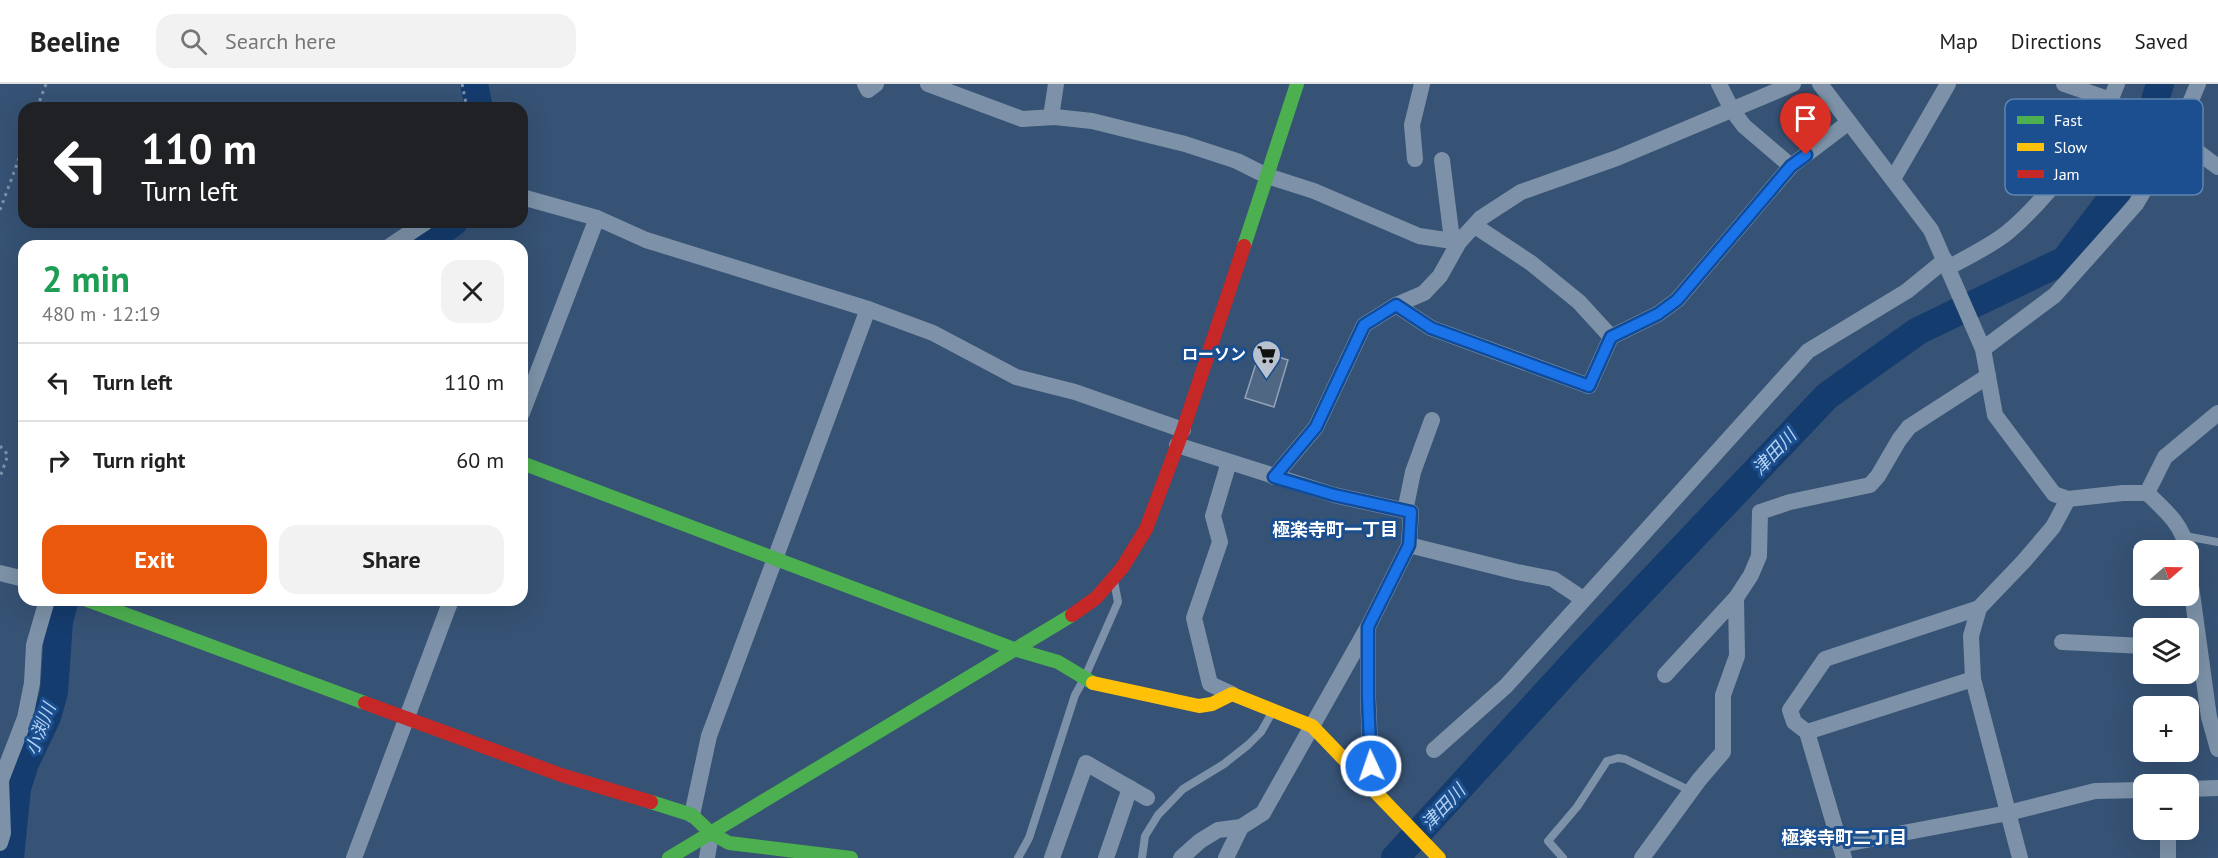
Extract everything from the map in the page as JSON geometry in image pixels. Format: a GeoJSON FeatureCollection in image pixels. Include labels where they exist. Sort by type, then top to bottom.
{"type":"FeatureCollection","features":[{"type":"Feature","properties":{"kind":"street"},"geometry":{"type":"LineString","coordinates":[[866,84],[868,90],[876,84]]}},
{"type":"Feature","properties":{"kind":"street"},"geometry":{"type":"LineString","coordinates":[[928,84],[1022,119],[1051,117],[1092,121],[1163,138],[1237,161],[1267,176],[1314,191],[1419,236],[1459,242]]}},
{"type":"Feature","properties":{"kind":"street"},"geometry":{"type":"LineString","coordinates":[[1051,117],[1056,84]]}},
{"type":"Feature","properties":{"kind":"street"},"geometry":{"type":"LineString","coordinates":[[669,858],[1017,650],[1096,598],[1114,577],[1146,529],[1180,438],[1297,84]]}},
{"type":"Feature","properties":{"kind":"street"},"geometry":{"type":"LineString","coordinates":[[1415,159],[1408,125],[1422,84]]}},
{"type":"Feature","properties":{"kind":"street"},"geometry":{"type":"LineString","coordinates":[[1719,84],[1731,110],[1744,126],[1791,166]]}},
{"type":"Feature","properties":{"kind":"street"},"geometry":{"type":"LineString","coordinates":[[1274,477],[1316,427],[1364,325],[1396,305],[1424,293],[1440,276],[1459,242],[1481,218],[1521,192],[1617,158],[1793,84]]}},
{"type":"Feature","properties":{"kind":"street"},"geometry":{"type":"LineString","coordinates":[[1820,84],[1931,230],[1983,349],[1995,415],[2054,494],[2068,499],[2123,493],[2147,493],[2168,514],[2184,540]]}},
{"type":"Feature","properties":{"kind":"street"},"geometry":{"type":"LineString","coordinates":[[1893,178],[1948,84]]}},
{"type":"Feature","properties":{"kind":"street"},"geometry":{"type":"LineString","coordinates":[[2064,84],[2114,92]]}},
{"type":"Feature","properties":{"kind":"street"},"geometry":{"type":"LineString","coordinates":[[2192,99],[2198,84]]}},
{"type":"Feature","properties":{"kind":"street"},"geometry":{"type":"LineString","coordinates":[[1396,305],[1431,328],[1589,386],[1611,337],[1658,314],[1677,300],[1791,166],[1849,122]]}},
{"type":"Feature","properties":{"kind":"street"},"geometry":{"type":"LineString","coordinates":[[2203,156],[2218,167]]}},
{"type":"Feature","properties":{"kind":"street"},"geometry":{"type":"LineString","coordinates":[[1442,160],[1451,232],[1459,242]]}},
{"type":"Feature","properties":{"kind":"street"},"geometry":{"type":"LineString","coordinates":[[1434,750],[1506,686],[1808,351],[2007,233],[2044,195]]}},
{"type":"Feature","properties":{"kind":"street"},"geometry":{"type":"LineString","coordinates":[[1983,349],[2055,295],[2136,204],[2141,195]]}},
{"type":"Feature","properties":{"kind":"street"},"geometry":{"type":"LineString","coordinates":[[528,199],[597,218],[646,240],[868,309],[933,333],[1016,377],[1076,392],[1229,462],[1334,495],[1411,512],[1409,545],[1368,627],[1263,813],[1241,827],[1218,830],[1200,841],[1181,858]]}},
{"type":"Feature","properties":{"kind":"street"},"geometry":{"type":"LineString","coordinates":[[528,397],[597,218]]}},
{"type":"Feature","properties":{"kind":"street"},"geometry":{"type":"LineString","coordinates":[[1475,226],[1531,263],[1579,302],[1611,337]]}},
{"type":"Feature","properties":{"kind":"street"},"geometry":{"type":"LineString","coordinates":[[399,240],[417,228]]}},
{"type":"Feature","properties":{"kind":"street"},"geometry":{"type":"LineString","coordinates":[[692,816],[710,736],[868,309]]}},
{"type":"Feature","properties":{"kind":"street"},"geometry":{"type":"LineString","coordinates":[[1665,675],[1736,598],[1751,575],[1759,556],[1760,513],[1790,502],[1870,485],[1909,427],[1988,376]]}},
{"type":"Feature","properties":{"kind":"street"},"geometry":{"type":"LineString","coordinates":[[2147,493],[2165,457],[2218,413]]}},
{"type":"Feature","properties":{"kind":"street"},"geometry":{"type":"LineString","coordinates":[[1405,511],[1413,472],[1432,420]]}},
{"type":"Feature","properties":{"kind":"street"},"geometry":{"type":"LineString","coordinates":[[1229,462],[1213,516],[1220,542],[1194,618],[1210,684],[1312,726],[1436,855]]}},
{"type":"Feature","properties":{"kind":"street"},"geometry":{"type":"LineString","coordinates":[[528,465],[1017,650],[1059,662],[1084,679],[1100,686],[1199,706],[1212,704],[1232,694]]}},
{"type":"Feature","properties":{"kind":"street"},"geometry":{"type":"LineString","coordinates":[[2020,858],[1973,678],[1971,636],[1979,608],[2053,527],[2068,499]]}},
{"type":"Feature","properties":{"kind":"street"},"geometry":{"type":"LineString","coordinates":[[1409,545],[1553,579],[1583,599]]}},
{"type":"Feature","properties":{"kind":"street"},"geometry":{"type":"LineString","coordinates":[[0,573],[18,578]]}},
{"type":"Feature","properties":{"kind":"street"},"geometry":{"type":"LineString","coordinates":[[1641,858],[1723,752],[1723,696],[1737,656],[1736,598]]}},
{"type":"Feature","properties":{"kind":"street"},"geometry":{"type":"LineString","coordinates":[[0,843],[3,833],[1,780],[25,718],[32,683],[34,645],[45,606]]}},
{"type":"Feature","properties":{"kind":"street"},"geometry":{"type":"LineString","coordinates":[[103,606],[561,775],[692,816],[711,833],[729,843],[772,853],[842,857]]}},
{"type":"Feature","properties":{"kind":"street"},"geometry":{"type":"LineString","coordinates":[[354,858],[449,606]]}},
{"type":"Feature","properties":{"kind":"street"},"geometry":{"type":"LineString","coordinates":[[1979,608],[1825,658],[1790,710],[1794,722],[1807,732],[1842,851],[2095,791],[2133,790]]}},
{"type":"Feature","properties":{"kind":"street"},"geometry":{"type":"LineString","coordinates":[[1368,627],[1372,788]]}},
{"type":"Feature","properties":{"kind":"street"},"geometry":{"type":"LineString","coordinates":[[2062,642],[2133,645]]}},
{"type":"Feature","properties":{"kind":"street"},"geometry":{"type":"LineString","coordinates":[[2199,671],[2218,749]]}},
{"type":"Feature","properties":{"kind":"street"},"geometry":{"type":"LineString","coordinates":[[1807,732],[1973,678]]}},
{"type":"Feature","properties":{"kind":"street"},"geometry":{"type":"LineString","coordinates":[[1052,858],[1086,763],[1148,798]]}},
{"type":"Feature","properties":{"kind":"street"},"geometry":{"type":"LineString","coordinates":[[1106,858],[1130,788]]}},
{"type":"Feature","properties":{"kind":"street"},"geometry":{"type":"LineString","coordinates":[[2199,789],[2218,788]]}},
{"type":"Feature","properties":{"kind":"street"},"geometry":{"type":"LineString","coordinates":[[1226,858],[1241,827]]}},
{"type":"Feature","properties":{"kind":"street"},"geometry":{"type":"LineString","coordinates":[[707,858],[711,833]]}},
{"type":"Feature","properties":{"kind":"street"},"geometry":{"type":"LineString","coordinates":[[2168,840],[2168,858]]}},
{"type":"Feature","properties":{"kind":"lane"},"geometry":{"type":"LineString","coordinates":[[2199,543],[2218,542]]}},
{"type":"Feature","properties":{"kind":"lane"},"geometry":{"type":"LineString","coordinates":[[1018,858],[1029,838],[1075,695],[1118,602],[1114,577]]}},
{"type":"Feature","properties":{"kind":"lane"},"geometry":{"type":"LineString","coordinates":[[1142,858],[1145,836],[1158,815],[1183,789],[1224,764],[1248,745],[1261,732],[1274,710]]}},
{"type":"Feature","properties":{"kind":"lane"},"geometry":{"type":"LineString","coordinates":[[1563,858],[1548,841],[1577,807],[1606,761],[1625,759],[1691,791]]}},
{"type":"Feature","properties":{"kind":"path"},"geometry":{"type":"LineString","coordinates":[[39,102],[46,84]]}},
{"type":"Feature","properties":{"kind":"path"},"geometry":{"type":"LineString","coordinates":[[462,84],[465,102]]}},
{"type":"Feature","properties":{"kind":"path"},"geometry":{"type":"LineString","coordinates":[[0,210],[18,161]]}},
{"type":"Feature","properties":{"kind":"path"},"geometry":{"type":"LineString","coordinates":[[0,446],[8,455],[0,477]]}},
{"type":"Feature","properties":{"kind":"building","name":"ローソン"},"geometry":{"type":"Polygon","coordinates":[[[1260,351],[1288,360],[1274,407],[1245,398],[1260,351]]]}},
{"type":"Feature","properties":{"kind":"waterway","name":"小渕川"},"geometry":{"type":"LineString","coordinates":[[474,84],[478,102]]}},
{"type":"Feature","properties":{"kind":"waterway","name":"津田川"},"geometry":{"type":"LineString","coordinates":[[2155,99],[2160,84]]}},
{"type":"Feature","properties":{"kind":"waterway","name":"津田川"},"geometry":{"type":"LineString","coordinates":[[1395,858],[1582,654],[1827,396],[1918,331],[2065,260],[2114,195]]}},
{"type":"Feature","properties":{"kind":"waterway","name":"小渕川"},"geometry":{"type":"LineString","coordinates":[[429,240],[446,228]]}},
{"type":"Feature","properties":{"kind":"waterway","name":"小渕川"},"geometry":{"type":"LineString","coordinates":[[10,858],[17,788],[25,763],[47,717],[54,692],[59,621],[63,606]]}},
{"type":"Feature","properties":{"kind":"traffic: fast"},"geometry":{"type":"LineString","coordinates":[[1244,246],[1297,84]]}},
{"type":"Feature","properties":{"kind":"traffic: fast"},"geometry":{"type":"LineString","coordinates":[[528,465],[1017,650],[1058,662],[1093,683]]}},
{"type":"Feature","properties":{"kind":"traffic: fast"},"geometry":{"type":"LineString","coordinates":[[103,606],[365,703]]}},
{"type":"Feature","properties":{"kind":"traffic: fast"},"geometry":{"type":"LineString","coordinates":[[669,858],[1072,615]]}},
{"type":"Feature","properties":{"kind":"traffic: fast"},"geometry":{"type":"LineString","coordinates":[[651,802],[692,815],[711,833],[729,843],[851,858]]}},
{"type":"Feature","properties":{"kind":"traffic: slow"},"geometry":{"type":"LineString","coordinates":[[1093,683],[1199,706],[1212,704],[1232,694],[1312,726],[1439,858]]}},
{"type":"Feature","properties":{"kind":"traffic: jam"},"geometry":{"type":"LineString","coordinates":[[1072,615],[1096,598],[1122,568],[1146,529],[1183,430],[1244,246]]}},
{"type":"Feature","properties":{"kind":"traffic: jam"},"geometry":{"type":"LineString","coordinates":[[365,703],[561,775],[651,802]]}},
{"type":"Feature","properties":{"kind":"place","name":"ローソン"},"geometry":{"type":"Point","coordinates":[1267,380]}},
{"type":"Feature","properties":{"kind":"district","name":"極楽寺町一丁目"},"geometry":{"type":"Point","coordinates":[1335,529]}},
{"type":"Feature","properties":{"kind":"district","name":"極楽寺町二丁目"},"geometry":{"type":"Point","coordinates":[1844,837]}},
{"type":"Feature","properties":{"kind":"route"},"geometry":{"type":"LineString","coordinates":[[1371,766],[1368,627],[1409,545],[1411,512],[1334,495],[1274,477],[1316,427],[1364,325],[1396,305],[1431,328],[1589,386],[1611,337],[1658,314],[1677,300],[1791,166],[1806,155]]}}]}
